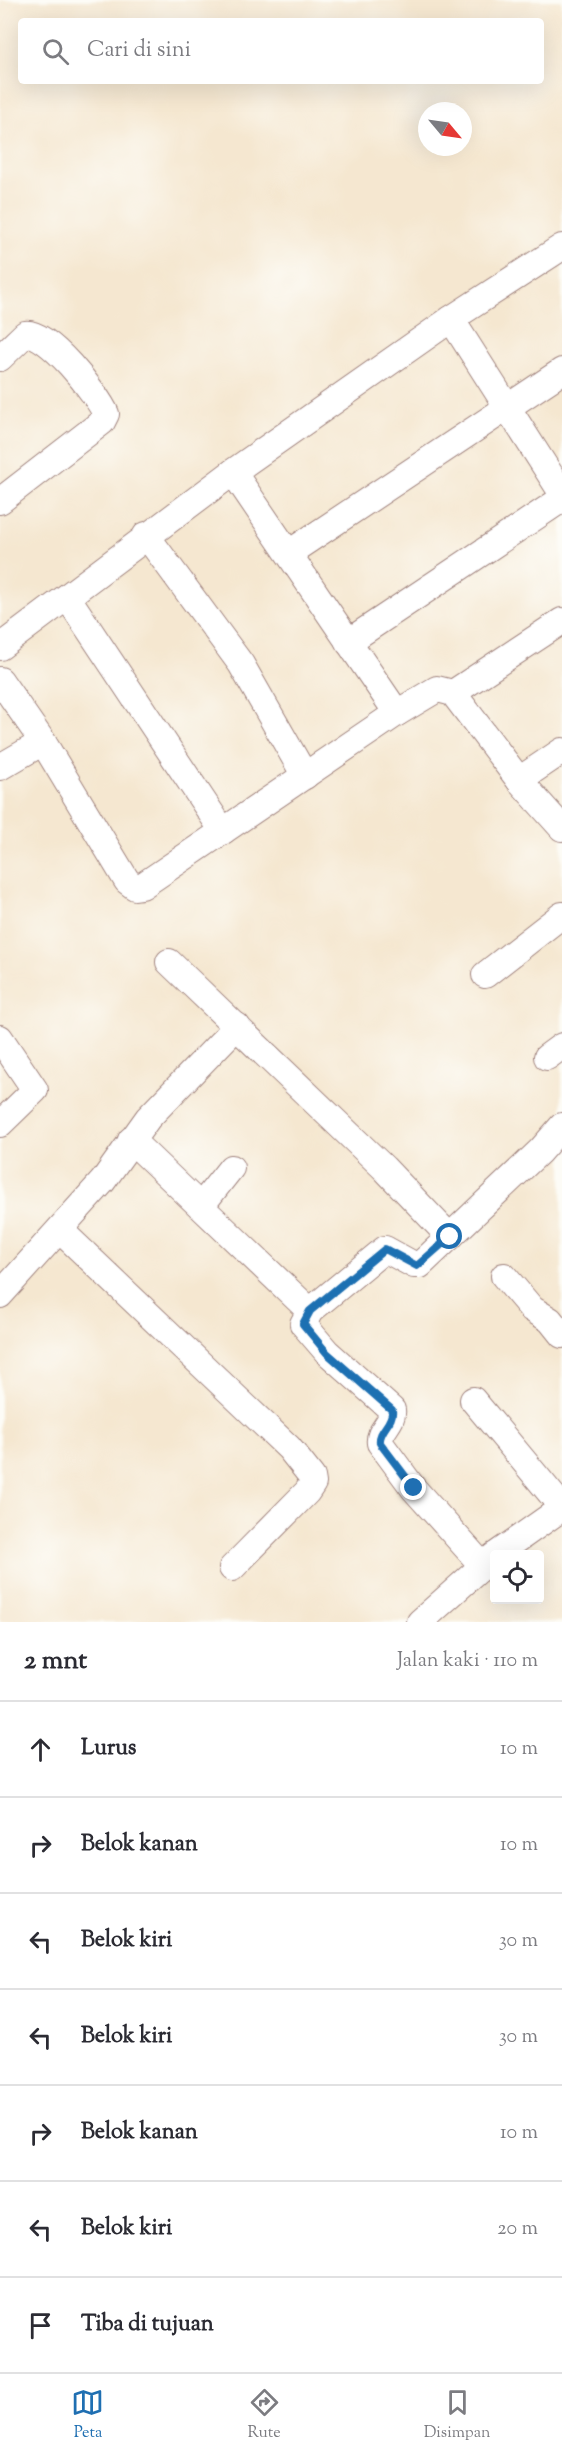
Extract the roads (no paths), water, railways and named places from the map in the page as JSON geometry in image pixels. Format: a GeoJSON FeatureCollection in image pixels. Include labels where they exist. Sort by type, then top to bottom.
{"type":"FeatureCollection","features":[{"type":"Feature","properties":{"kind":"street"},"geometry":{"type":"LineString","coordinates":[[0,647],[68,598],[146,535],[233,472],[451,319],[562,247]]}},
{"type":"Feature","properties":{"kind":"street"},"geometry":{"type":"LineString","coordinates":[[451,319],[562,492]]}},
{"type":"Feature","properties":{"kind":"street"},"geometry":{"type":"LineString","coordinates":[[0,358],[25,334],[37,335],[77,372],[101,403],[106,414],[102,422],[0,501]]}},
{"type":"Feature","properties":{"kind":"street"},"geometry":{"type":"LineString","coordinates":[[289,554],[562,371]]}},
{"type":"Feature","properties":{"kind":"street"},"geometry":{"type":"LineString","coordinates":[[233,472],[397,713]]}},
{"type":"Feature","properties":{"kind":"street"},"geometry":{"type":"LineString","coordinates":[[348,642],[562,499]]}},
{"type":"Feature","properties":{"kind":"street"},"geometry":{"type":"LineString","coordinates":[[146,535],[241,664],[304,776]]}},
{"type":"Feature","properties":{"kind":"street"},"geometry":{"type":"LineString","coordinates":[[68,598],[223,831]]}},
{"type":"Feature","properties":{"kind":"street"},"geometry":{"type":"LineString","coordinates":[[453,693],[562,621]]}},
{"type":"Feature","properties":{"kind":"street"},"geometry":{"type":"LineString","coordinates":[[0,680],[44,742],[127,881],[135,887],[142,886],[397,713],[437,689],[453,693],[519,780],[562,828]]}},
{"type":"Feature","properties":{"kind":"street"},"geometry":{"type":"LineString","coordinates":[[0,767],[44,742]]}},
{"type":"Feature","properties":{"kind":"street"},"geometry":{"type":"LineString","coordinates":[[519,780],[562,751]]}},
{"type":"Feature","properties":{"kind":"street"},"geometry":{"type":"LineString","coordinates":[[485,975],[562,915]]}},
{"type":"Feature","properties":{"kind":"street"},"geometry":{"type":"LineString","coordinates":[[169,962],[384,1168],[450,1237]]}},
{"type":"Feature","properties":{"kind":"street"},"geometry":{"type":"LineString","coordinates":[[4,1284],[61,1231],[103,1182],[148,1118],[237,1026]]}},
{"type":"Feature","properties":{"kind":"street"},"geometry":{"type":"LineString","coordinates":[[0,1038],[35,1090],[0,1124]]}},
{"type":"Feature","properties":{"kind":"street"},"geometry":{"type":"LineString","coordinates":[[490,1558],[414,1488],[380,1443],[379,1435],[392,1418],[392,1410],[327,1353],[303,1324],[310,1311],[385,1249],[417,1266],[450,1237],[562,1126]]}},
{"type":"Feature","properties":{"kind":"street"},"geometry":{"type":"LineString","coordinates":[[131,1140],[310,1311]]}},
{"type":"Feature","properties":{"kind":"street"},"geometry":{"type":"LineString","coordinates":[[201,1206],[231,1168]]}},
{"type":"Feature","properties":{"kind":"street"},"geometry":{"type":"LineString","coordinates":[[61,1231],[289,1448],[312,1477],[314,1483],[307,1492],[232,1568]]}},
{"type":"Feature","properties":{"kind":"street"},"geometry":{"type":"LineString","coordinates":[[504,1276],[532,1309],[558,1321]]}},
{"type":"Feature","properties":{"kind":"street"},"geometry":{"type":"LineString","coordinates":[[473,1400],[562,1507],[503,1550]]}},
{"type":"Feature","properties":{"kind":"street"},"geometry":{"type":"LineString","coordinates":[[420,1622],[490,1560]]}}]}
